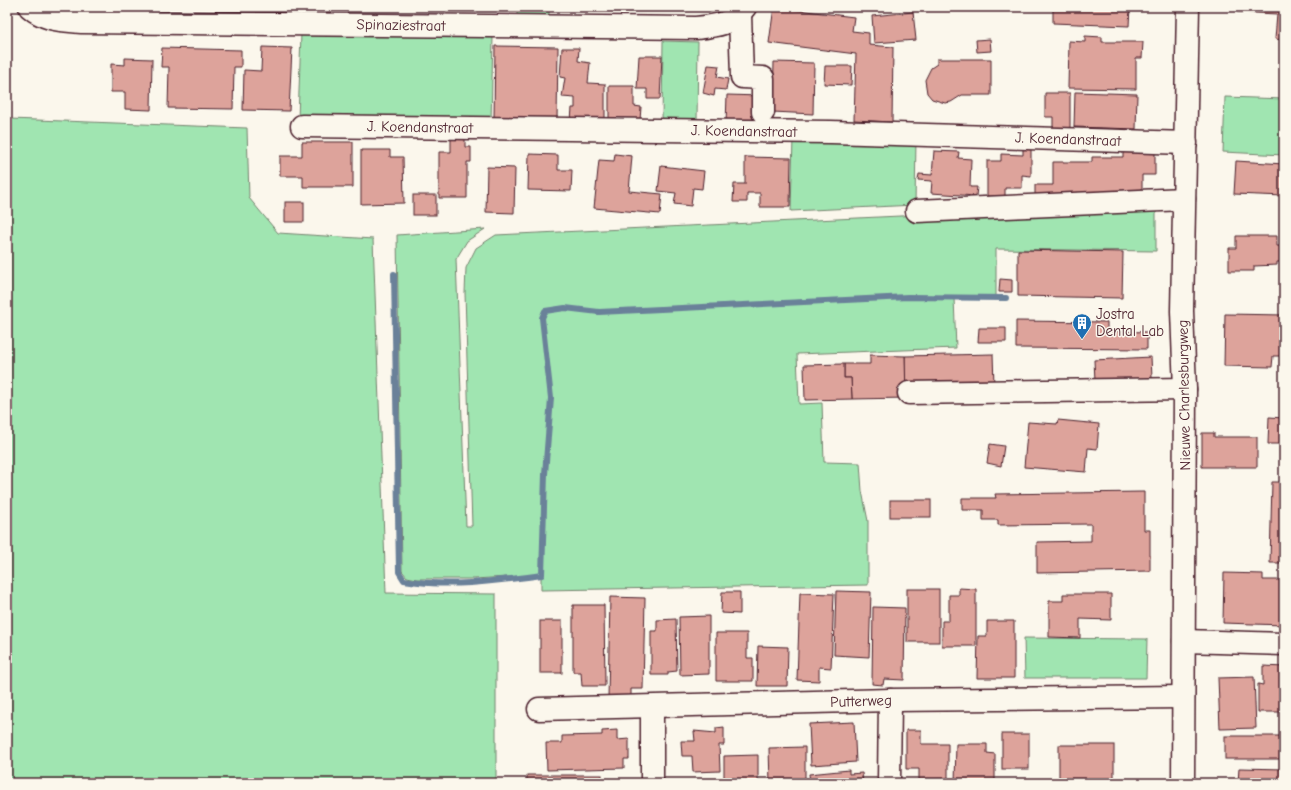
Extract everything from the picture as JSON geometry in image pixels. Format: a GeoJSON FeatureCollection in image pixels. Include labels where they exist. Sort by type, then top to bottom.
{"type":"FeatureCollection","features":[{"type":"Feature","properties":{"kind":"street","name":"Spinaziestraat"},"geometry":{"type":"LineString","coordinates":[[30,7],[39,15],[55,19],[114,22],[696,28],[714,26],[729,22],[742,11]]}},
{"type":"Feature","properties":{"kind":"street","name":"Nieuwe Charlesburgweg"},"geometry":{"type":"LineString","coordinates":[[1183,783],[1185,389],[1182,310],[1188,7]]}},
{"type":"Feature","properties":{"kind":"street"},"geometry":{"type":"LineString","coordinates":[[742,11],[742,78],[763,78],[763,112]]}},
{"type":"Feature","properties":{"kind":"street","name":"J. Koendanstraat"},"geometry":{"type":"LineString","coordinates":[[302,126],[831,132],[1186,143]]}},
{"type":"Feature","properties":{"kind":"street"},"geometry":{"type":"LineString","coordinates":[[917,211],[1184,198]]}},
{"type":"Feature","properties":{"kind":"street"},"geometry":{"type":"LineString","coordinates":[[909,393],[1185,389]]}},
{"type":"Feature","properties":{"kind":"street"},"geometry":{"type":"LineString","coordinates":[[1184,641],[1284,644]]}},
{"type":"Feature","properties":{"kind":"street","name":"Putterweg"},"geometry":{"type":"LineString","coordinates":[[539,709],[890,700],[1183,697]]}},
{"type":"Feature","properties":{"kind":"street"},"geometry":{"type":"LineString","coordinates":[[888,783],[890,700]]}},
{"type":"Feature","properties":{"kind":"street"},"geometry":{"type":"LineString","coordinates":[[652,707],[652,783]]}},
{"type":"Feature","properties":{"kind":"green space"},"geometry":{"type":"Polygon","coordinates":[[[517,7],[549,7],[549,20],[517,20],[517,7]]]}},
{"type":"Feature","properties":{"kind":"green space"},"geometry":{"type":"Polygon","coordinates":[[[301,33],[493,37],[491,122],[298,120],[301,33]]]}},
{"type":"Feature","properties":{"kind":"green space"},"geometry":{"type":"Polygon","coordinates":[[[663,41],[698,42],[697,122],[662,122],[663,41]]]}},
{"type":"Feature","properties":{"kind":"green space"},"geometry":{"type":"Polygon","coordinates":[[[7,90],[10,119],[247,128],[249,198],[278,233],[373,239],[386,593],[496,594],[496,783],[7,783],[7,90]]]}},
{"type":"Feature","properties":{"kind":"green space"},"geometry":{"type":"Polygon","coordinates":[[[1225,97],[1284,99],[1284,155],[1223,152],[1225,97]]]}},
{"type":"Feature","properties":{"kind":"green space"},"geometry":{"type":"Polygon","coordinates":[[[793,138],[916,139],[915,205],[791,211],[793,138]]]}},
{"type":"Feature","properties":{"kind":"green space"},"geometry":{"type":"Polygon","coordinates":[[[1156,204],[1156,251],[996,249],[996,298],[954,298],[956,348],[797,354],[799,404],[822,403],[824,462],[860,463],[862,491],[868,521],[868,585],[541,590],[541,575],[474,579],[417,579],[407,577],[402,571],[397,235],[485,229],[467,241],[456,259],[466,526],[472,526],[465,293],[466,268],[476,248],[496,235],[1156,204]]]}},
{"type":"Feature","properties":{"kind":"green space"},"geometry":{"type":"Polygon","coordinates":[[[1024,638],[1147,639],[1146,678],[1025,678],[1024,638]]]}},
{"type":"Feature","properties":{"kind":"building"},"geometry":{"type":"Polygon","coordinates":[[[774,7],[854,17],[852,31],[869,33],[869,45],[893,47],[892,122],[854,120],[856,54],[769,43],[774,7]]]}},
{"type":"Feature","properties":{"kind":"building"},"geometry":{"type":"Polygon","coordinates":[[[1053,7],[1130,7],[1129,26],[1053,23],[1053,7]]]}},
{"type":"Feature","properties":{"kind":"building"},"geometry":{"type":"Polygon","coordinates":[[[1237,7],[1284,7],[1284,40],[1275,39],[1277,14],[1237,12],[1237,7]]]}},
{"type":"Feature","properties":{"kind":"building"},"geometry":{"type":"Polygon","coordinates":[[[913,12],[916,40],[874,43],[872,16],[913,12]]]}},
{"type":"Feature","properties":{"kind":"building"},"geometry":{"type":"Polygon","coordinates":[[[1085,36],[1102,37],[1102,42],[1143,42],[1142,58],[1136,58],[1136,89],[1068,88],[1069,41],[1085,42],[1085,36]]]}},
{"type":"Feature","properties":{"kind":"building"},"geometry":{"type":"Polygon","coordinates":[[[990,39],[991,51],[977,52],[976,40],[990,39]]]}},
{"type":"Feature","properties":{"kind":"building"},"geometry":{"type":"Polygon","coordinates":[[[495,46],[558,47],[557,120],[494,119],[495,46]]]}},
{"type":"Feature","properties":{"kind":"building"},"geometry":{"type":"Polygon","coordinates":[[[262,47],[292,48],[289,111],[243,110],[244,70],[261,71],[262,47]]]}},
{"type":"Feature","properties":{"kind":"building"},"geometry":{"type":"Polygon","coordinates":[[[162,48],[241,50],[241,67],[234,67],[233,109],[168,108],[169,67],[161,67],[162,48]]]}},
{"type":"Feature","properties":{"kind":"building"},"geometry":{"type":"Polygon","coordinates":[[[562,48],[579,48],[578,61],[590,63],[588,83],[605,84],[605,121],[571,120],[572,108],[575,108],[575,98],[562,97],[565,78],[560,77],[562,48]]]}},
{"type":"Feature","properties":{"kind":"building"},"geometry":{"type":"Polygon","coordinates":[[[639,56],[662,56],[660,99],[647,99],[647,89],[637,89],[639,56]]]}},
{"type":"Feature","properties":{"kind":"building"},"geometry":{"type":"Polygon","coordinates":[[[125,58],[152,59],[151,110],[125,109],[125,92],[111,92],[111,64],[125,65],[125,58]]]}},
{"type":"Feature","properties":{"kind":"building"},"geometry":{"type":"Polygon","coordinates":[[[937,59],[991,59],[991,95],[962,95],[951,102],[945,103],[932,99],[927,93],[925,80],[931,68],[937,64],[937,59]]]}},
{"type":"Feature","properties":{"kind":"building"},"geometry":{"type":"Polygon","coordinates":[[[774,62],[814,63],[813,114],[773,112],[774,62]]]}},
{"type":"Feature","properties":{"kind":"building"},"geometry":{"type":"Polygon","coordinates":[[[708,65],[719,66],[717,77],[728,79],[726,90],[715,89],[714,96],[703,93],[708,65]]]}},
{"type":"Feature","properties":{"kind":"building"},"geometry":{"type":"Polygon","coordinates":[[[825,66],[852,66],[851,85],[824,84],[825,66]]]}},
{"type":"Feature","properties":{"kind":"building"},"geometry":{"type":"Polygon","coordinates":[[[609,86],[634,86],[634,106],[641,107],[640,120],[609,119],[609,86]]]}},
{"type":"Feature","properties":{"kind":"building"},"geometry":{"type":"Polygon","coordinates":[[[1075,92],[1137,94],[1136,129],[1074,127],[1075,92]]]}},
{"type":"Feature","properties":{"kind":"building"},"geometry":{"type":"Polygon","coordinates":[[[1045,93],[1070,93],[1070,130],[1053,130],[1053,117],[1045,117],[1045,93]]]}},
{"type":"Feature","properties":{"kind":"building"},"geometry":{"type":"Polygon","coordinates":[[[727,95],[760,96],[759,125],[726,124],[727,95]]]}},
{"type":"Feature","properties":{"kind":"building"},"geometry":{"type":"Polygon","coordinates":[[[451,137],[465,137],[465,147],[471,147],[471,162],[467,162],[467,198],[439,198],[439,152],[451,152],[451,137]]]}},
{"type":"Feature","properties":{"kind":"building"},"geometry":{"type":"Polygon","coordinates":[[[302,142],[353,142],[353,187],[303,187],[303,176],[280,176],[280,156],[302,156],[302,142]]]}},
{"type":"Feature","properties":{"kind":"building"},"geometry":{"type":"Polygon","coordinates":[[[1023,147],[1031,147],[1031,176],[1022,175],[1022,188],[1005,188],[1005,196],[987,196],[987,161],[1001,161],[1001,154],[1023,155],[1023,147]]]}},
{"type":"Feature","properties":{"kind":"building"},"geometry":{"type":"Polygon","coordinates":[[[361,150],[390,150],[390,157],[403,157],[404,203],[361,204],[361,150]]]}},
{"type":"Feature","properties":{"kind":"building"},"geometry":{"type":"Polygon","coordinates":[[[1123,150],[1155,150],[1155,175],[1142,175],[1142,195],[1035,195],[1035,185],[1053,185],[1053,162],[1092,162],[1092,157],[1123,157],[1123,150]]]}},
{"type":"Feature","properties":{"kind":"building"},"geometry":{"type":"Polygon","coordinates":[[[934,151],[959,152],[958,158],[971,159],[970,187],[977,187],[976,196],[931,193],[932,181],[918,180],[919,174],[932,175],[934,151]]]}},
{"type":"Feature","properties":{"kind":"building"},"geometry":{"type":"Polygon","coordinates":[[[529,154],[558,155],[558,170],[572,170],[571,191],[528,190],[529,154]]]}},
{"type":"Feature","properties":{"kind":"building"},"geometry":{"type":"Polygon","coordinates":[[[615,154],[632,156],[629,191],[662,194],[660,214],[594,208],[599,160],[614,161],[615,154]]]}},
{"type":"Feature","properties":{"kind":"building"},"geometry":{"type":"Polygon","coordinates":[[[745,157],[791,158],[790,207],[760,207],[760,193],[747,193],[747,202],[733,202],[734,184],[745,184],[745,157]]]}},
{"type":"Feature","properties":{"kind":"building"},"geometry":{"type":"Polygon","coordinates":[[[1236,161],[1284,164],[1284,196],[1234,194],[1236,161]]]}},
{"type":"Feature","properties":{"kind":"building"},"geometry":{"type":"Polygon","coordinates":[[[661,166],[704,171],[702,189],[693,188],[691,206],[674,204],[676,193],[658,191],[661,166]]]}},
{"type":"Feature","properties":{"kind":"building"},"geometry":{"type":"Polygon","coordinates":[[[487,167],[515,168],[514,213],[486,212],[487,167]]]}},
{"type":"Feature","properties":{"kind":"building"},"geometry":{"type":"Polygon","coordinates":[[[413,195],[436,195],[436,215],[413,215],[413,195]]]}},
{"type":"Feature","properties":{"kind":"building"},"geometry":{"type":"Polygon","coordinates":[[[285,202],[304,202],[304,222],[285,222],[285,202]]]}},
{"type":"Feature","properties":{"kind":"building"},"geometry":{"type":"Polygon","coordinates":[[[1236,236],[1277,236],[1277,246],[1284,246],[1284,262],[1277,262],[1277,265],[1254,266],[1254,271],[1229,271],[1229,248],[1236,248],[1236,236]]]}},
{"type":"Feature","properties":{"kind":"building"},"geometry":{"type":"Polygon","coordinates":[[[1018,250],[1123,252],[1122,298],[1018,296],[1018,250]]]}},
{"type":"Feature","properties":{"kind":"building"},"geometry":{"type":"Polygon","coordinates":[[[1000,279],[1012,280],[1012,292],[999,292],[1000,279]]]}},
{"type":"Feature","properties":{"kind":"building"},"geometry":{"type":"Polygon","coordinates":[[[1225,314],[1284,315],[1284,356],[1273,356],[1272,367],[1224,366],[1225,314]]]}},
{"type":"Feature","properties":{"kind":"building","name":"Jostra Dental Lab"},"geometry":{"type":"Polygon","coordinates":[[[1016,321],[1107,322],[1107,331],[1147,332],[1147,349],[1016,348],[1016,321]]]}},
{"type":"Feature","properties":{"kind":"building"},"geometry":{"type":"Polygon","coordinates":[[[979,328],[1006,328],[1006,342],[978,342],[979,328]]]}},
{"type":"Feature","properties":{"kind":"building"},"geometry":{"type":"Polygon","coordinates":[[[993,354],[994,385],[905,387],[905,356],[993,354]]]}},
{"type":"Feature","properties":{"kind":"building"},"geometry":{"type":"Polygon","coordinates":[[[870,355],[905,356],[906,398],[852,399],[851,378],[844,378],[844,364],[870,364],[870,355]]]}},
{"type":"Feature","properties":{"kind":"building"},"geometry":{"type":"Polygon","coordinates":[[[1151,357],[1152,378],[1095,381],[1094,360],[1151,357]]]}},
{"type":"Feature","properties":{"kind":"building"},"geometry":{"type":"Polygon","coordinates":[[[844,364],[844,378],[851,378],[852,399],[805,400],[804,365],[844,364]]]}},
{"type":"Feature","properties":{"kind":"building"},"geometry":{"type":"Polygon","coordinates":[[[1269,417],[1284,418],[1284,444],[1268,444],[1269,417]]]}},
{"type":"Feature","properties":{"kind":"building"},"geometry":{"type":"Polygon","coordinates":[[[1058,420],[1099,424],[1097,449],[1088,448],[1086,472],[1024,467],[1028,422],[1057,424],[1058,420]]]}},
{"type":"Feature","properties":{"kind":"building"},"geometry":{"type":"Polygon","coordinates":[[[1202,433],[1214,433],[1214,437],[1257,437],[1257,467],[1202,467],[1202,433]]]}},
{"type":"Feature","properties":{"kind":"building"},"geometry":{"type":"Polygon","coordinates":[[[990,444],[1004,446],[1001,466],[987,463],[990,444]]]}},
{"type":"Feature","properties":{"kind":"building"},"geometry":{"type":"Polygon","coordinates":[[[1272,482],[1284,482],[1284,563],[1270,563],[1272,482]]]}},
{"type":"Feature","properties":{"kind":"building"},"geometry":{"type":"Polygon","coordinates":[[[1144,492],[1144,530],[1150,530],[1150,571],[1037,573],[1037,542],[1091,541],[1091,524],[998,525],[998,520],[983,520],[983,510],[962,510],[962,498],[996,498],[995,494],[1144,492]]]}},
{"type":"Feature","properties":{"kind":"building"},"geometry":{"type":"Polygon","coordinates":[[[890,500],[931,500],[931,517],[890,517],[890,500]]]}},
{"type":"Feature","properties":{"kind":"building"},"geometry":{"type":"Polygon","coordinates":[[[1224,573],[1263,574],[1263,580],[1284,580],[1284,625],[1223,623],[1224,573]]]}},
{"type":"Feature","properties":{"kind":"building"},"geometry":{"type":"Polygon","coordinates":[[[959,588],[976,589],[976,646],[942,646],[942,621],[949,621],[949,595],[959,595],[959,588]]]}},
{"type":"Feature","properties":{"kind":"building"},"geometry":{"type":"Polygon","coordinates":[[[907,589],[939,589],[939,642],[907,642],[907,589]]]}},
{"type":"Feature","properties":{"kind":"building"},"geometry":{"type":"Polygon","coordinates":[[[836,591],[871,592],[869,657],[834,655],[836,591]]]}},
{"type":"Feature","properties":{"kind":"building"},"geometry":{"type":"Polygon","coordinates":[[[722,592],[740,592],[740,614],[721,613],[722,592]]]}},
{"type":"Feature","properties":{"kind":"building"},"geometry":{"type":"Polygon","coordinates":[[[800,593],[834,594],[831,668],[819,667],[819,681],[797,680],[800,593]]]}},
{"type":"Feature","properties":{"kind":"building"},"geometry":{"type":"Polygon","coordinates":[[[1063,594],[1111,594],[1111,620],[1080,619],[1080,638],[1049,637],[1049,601],[1063,601],[1063,594]]]}},
{"type":"Feature","properties":{"kind":"building"},"geometry":{"type":"Polygon","coordinates":[[[610,597],[645,598],[643,689],[631,689],[631,700],[608,699],[610,597]]]}},
{"type":"Feature","properties":{"kind":"building"},"geometry":{"type":"Polygon","coordinates":[[[573,605],[604,605],[605,686],[582,686],[581,672],[573,672],[573,605]]]}},
{"type":"Feature","properties":{"kind":"building"},"geometry":{"type":"Polygon","coordinates":[[[873,607],[905,608],[904,680],[884,679],[883,685],[872,684],[873,607]]]}},
{"type":"Feature","properties":{"kind":"building"},"geometry":{"type":"Polygon","coordinates":[[[709,616],[709,674],[680,675],[679,617],[709,616]]]}},
{"type":"Feature","properties":{"kind":"building"},"geometry":{"type":"Polygon","coordinates":[[[676,619],[677,671],[668,672],[668,675],[651,675],[651,631],[657,631],[657,620],[676,619]]]}},
{"type":"Feature","properties":{"kind":"building"},"geometry":{"type":"Polygon","coordinates":[[[540,621],[562,621],[562,673],[540,673],[540,621]]]}},
{"type":"Feature","properties":{"kind":"building"},"geometry":{"type":"Polygon","coordinates":[[[987,621],[1014,621],[1014,678],[977,678],[978,636],[987,636],[987,621]]]}},
{"type":"Feature","properties":{"kind":"building"},"geometry":{"type":"Polygon","coordinates":[[[716,633],[747,633],[747,658],[753,658],[753,681],[716,681],[716,633]]]}},
{"type":"Feature","properties":{"kind":"building"},"geometry":{"type":"Polygon","coordinates":[[[758,646],[788,647],[787,686],[757,686],[758,646]]]}},
{"type":"Feature","properties":{"kind":"building"},"geometry":{"type":"Polygon","coordinates":[[[1263,666],[1284,667],[1284,712],[1258,712],[1258,684],[1263,685],[1263,666]]]}},
{"type":"Feature","properties":{"kind":"building"},"geometry":{"type":"Polygon","coordinates":[[[1254,677],[1256,728],[1220,729],[1218,678],[1254,677]]]}},
{"type":"Feature","properties":{"kind":"building"},"geometry":{"type":"Polygon","coordinates":[[[854,722],[856,762],[811,765],[809,724],[854,722]]]}},
{"type":"Feature","properties":{"kind":"building"},"geometry":{"type":"Polygon","coordinates":[[[724,727],[724,745],[719,745],[720,771],[693,772],[692,756],[682,756],[681,741],[695,741],[694,731],[716,733],[716,728],[724,727]]]}},
{"type":"Feature","properties":{"kind":"building"},"geometry":{"type":"Polygon","coordinates":[[[617,730],[617,740],[629,739],[629,759],[624,759],[624,768],[547,770],[546,743],[562,743],[562,736],[602,735],[602,731],[617,730]]]}},
{"type":"Feature","properties":{"kind":"building"},"geometry":{"type":"Polygon","coordinates":[[[906,730],[921,730],[921,744],[948,744],[948,779],[919,780],[919,769],[906,769],[906,730]]]}},
{"type":"Feature","properties":{"kind":"building"},"geometry":{"type":"Polygon","coordinates":[[[1002,734],[1029,734],[1029,769],[1002,769],[1002,734]]]}},
{"type":"Feature","properties":{"kind":"building"},"geometry":{"type":"Polygon","coordinates":[[[1225,736],[1284,736],[1284,759],[1225,759],[1225,736]]]}},
{"type":"Feature","properties":{"kind":"building"},"geometry":{"type":"Polygon","coordinates":[[[956,744],[987,744],[987,753],[995,754],[995,783],[955,783],[956,744]]]}},
{"type":"Feature","properties":{"kind":"building"},"geometry":{"type":"Polygon","coordinates":[[[1059,745],[1114,745],[1114,783],[1059,783],[1059,745]]]}},
{"type":"Feature","properties":{"kind":"building"},"geometry":{"type":"Polygon","coordinates":[[[805,747],[805,783],[770,783],[769,748],[805,747]]]}},
{"type":"Feature","properties":{"kind":"building"},"geometry":{"type":"Polygon","coordinates":[[[758,755],[758,783],[724,783],[724,756],[758,755]]]}},
{"type":"Feature","properties":{"kind":"building"},"geometry":{"type":"Polygon","coordinates":[[[1239,768],[1284,769],[1284,783],[1238,783],[1239,768]]]}},
{"type":"Feature","properties":{"kind":"building"},"geometry":{"type":"Polygon","coordinates":[[[849,770],[849,774],[862,773],[863,783],[810,783],[809,774],[849,770]]]}},
{"type":"Feature","properties":{"kind":"building"},"geometry":{"type":"Polygon","coordinates":[[[527,775],[602,775],[602,783],[527,783],[527,775]]]}},
{"type":"Feature","properties":{"kind":"waterway"},"geometry":{"type":"LineString","coordinates":[[394,274],[399,572],[404,580],[456,584],[542,575],[545,474],[551,398],[542,318],[545,311],[565,308],[599,312],[908,297],[1006,298]]}},
{"type":"Feature","properties":{"kind":"place","name":"Jostra Dental Lab"},"geometry":{"type":"Point","coordinates":[1082,340]}}]}
